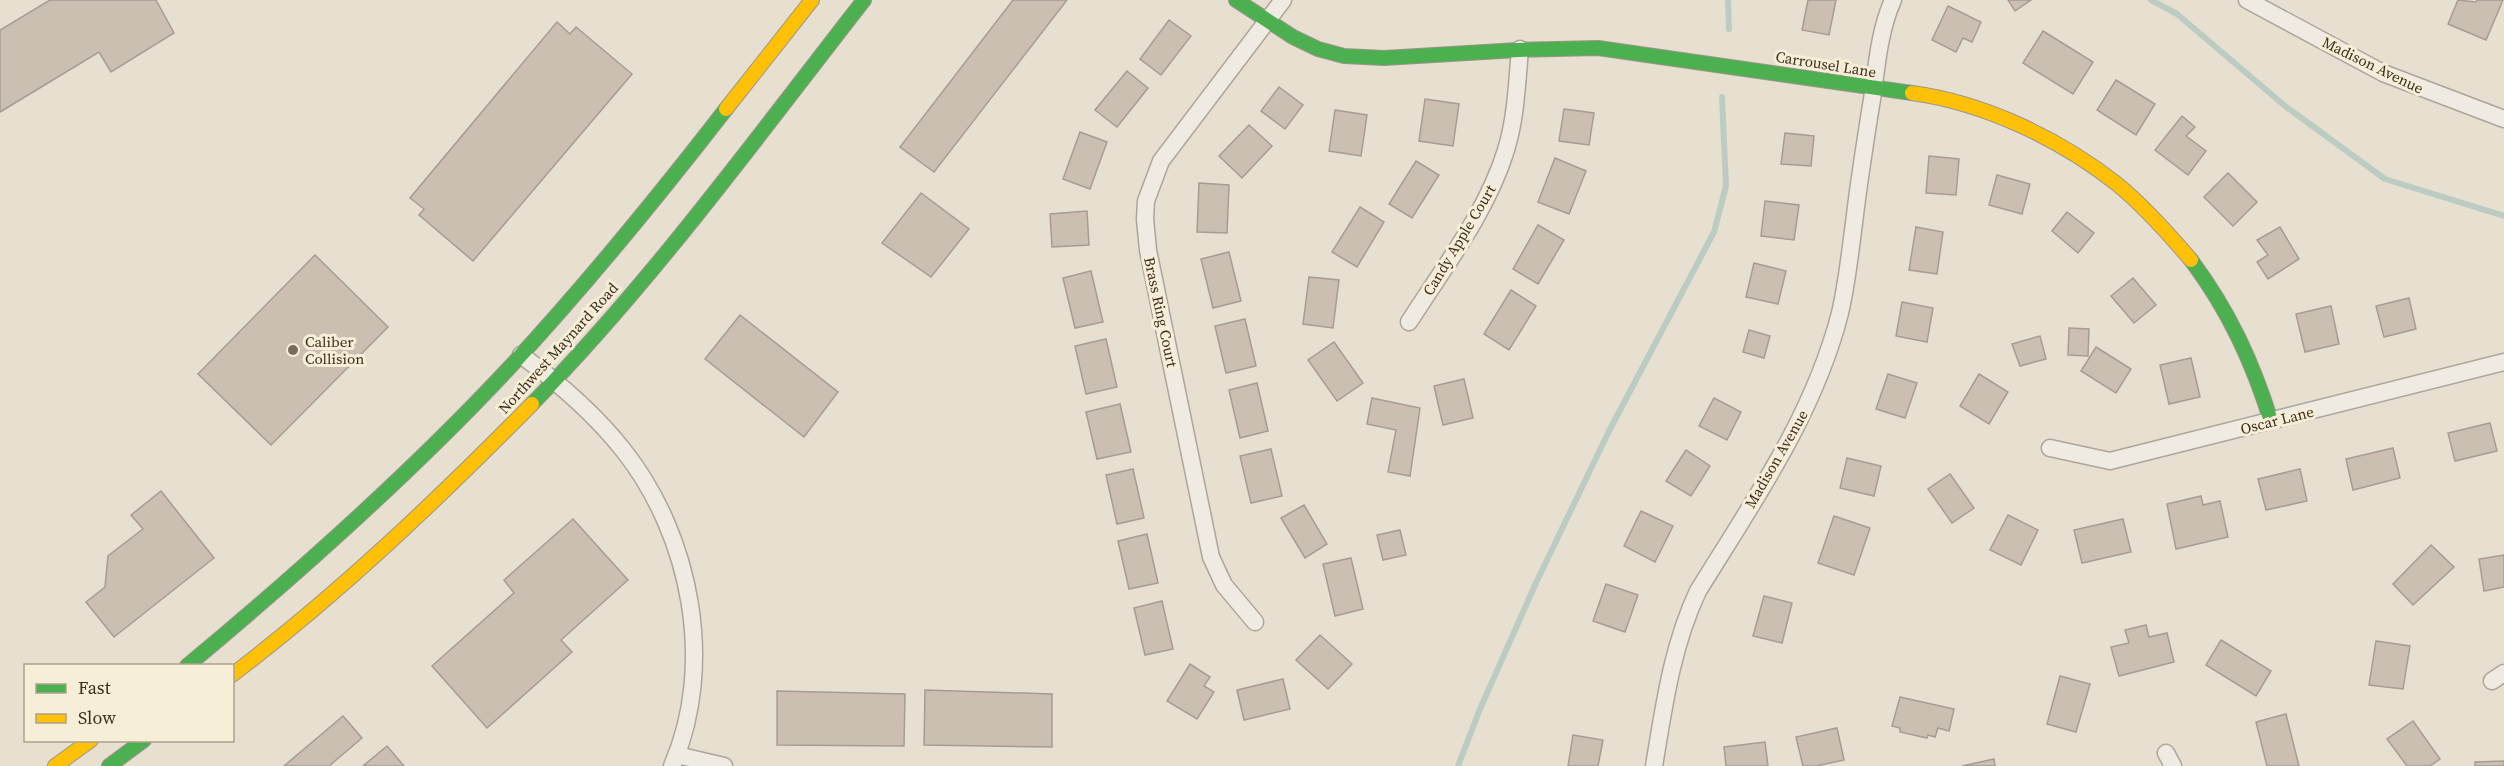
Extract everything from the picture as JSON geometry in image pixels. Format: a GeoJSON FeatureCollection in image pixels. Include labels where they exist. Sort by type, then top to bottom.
{"type":"FeatureCollection","features":[{"type":"Feature","properties":{"kind":"main road","name":"Northwest Maynard Road"},"geometry":{"type":"LineString","coordinates":[[189,664],[299,570],[405,473],[521,355],[634,225],[812,0]]}},
{"type":"Feature","properties":{"kind":"main road","name":"Northwest Maynard Road"},"geometry":{"type":"LineString","coordinates":[[234,674],[292,630],[359,573],[432,505],[555,380],[677,237],[864,0]]}},
{"type":"Feature","properties":{"kind":"main road","name":"Carrousel Lane"},"geometry":{"type":"LineString","coordinates":[[1236,0],[1265,22],[1300,42],[1335,54],[1383,57],[1520,49],[1598,48],[1960,102],[1997,115],[2057,142],[2122,187],[2173,237],[2205,278],[2249,358],[2271,422]]}},
{"type":"Feature","properties":{"kind":"main road"},"geometry":{"type":"LineString","coordinates":[[55,766],[90,742]]}},
{"type":"Feature","properties":{"kind":"main road"},"geometry":{"type":"LineString","coordinates":[[109,766],[143,742]]}},
{"type":"Feature","properties":{"kind":"street","name":"Brass Ring Court"},"geometry":{"type":"LineString","coordinates":[[1256,622],[1224,585],[1211,556],[1148,250],[1145,219],[1146,201],[1161,161],[1282,0]]}},
{"type":"Feature","properties":{"kind":"street","name":"Madison Avenue"},"geometry":{"type":"LineString","coordinates":[[1654,766],[1674,661],[1687,614],[1698,591],[1794,434],[1815,387],[1830,345],[1840,312],[1849,266],[1873,88],[1887,13],[1893,0]]}},
{"type":"Feature","properties":{"kind":"street","name":"Madison Avenue"},"geometry":{"type":"LineString","coordinates":[[2247,0],[2384,73],[2504,119]]}},
{"type":"Feature","properties":{"kind":"street","name":"Candy Apple Court"},"geometry":{"type":"LineString","coordinates":[[1409,322],[1472,224],[1496,180],[1507,147],[1520,49]]}},
{"type":"Feature","properties":{"kind":"street"},"geometry":{"type":"LineString","coordinates":[[521,355],[555,380],[614,439],[631,461],[658,507],[681,566],[693,623],[694,647],[689,703],[675,760],[724,766]]}},
{"type":"Feature","properties":{"kind":"street","name":"Oscar Lane"},"geometry":{"type":"LineString","coordinates":[[2050,448],[2110,461],[2504,362]]}},
{"type":"Feature","properties":{"kind":"building"},"geometry":{"type":"Polygon","coordinates":[[[50,0],[156,0],[174,33],[111,72],[99,52],[0,112],[0,30],[50,0]]]}},
{"type":"Feature","properties":{"kind":"building"},"geometry":{"type":"Polygon","coordinates":[[[1013,0],[1067,0],[934,172],[900,147],[1013,0]]]}},
{"type":"Feature","properties":{"kind":"building"},"geometry":{"type":"Polygon","coordinates":[[[1808,0],[1836,0],[1829,35],[1802,30],[1808,0]]]}},
{"type":"Feature","properties":{"kind":"building"},"geometry":{"type":"Polygon","coordinates":[[[2008,0],[2031,0],[2015,11],[2008,0]]]}},
{"type":"Feature","properties":{"kind":"building"},"geometry":{"type":"Polygon","coordinates":[[[2458,0],[2476,2],[2477,0],[2503,0],[2486,40],[2448,24],[2458,0]]]}},
{"type":"Feature","properties":{"kind":"building"},"geometry":{"type":"Polygon","coordinates":[[[1948,6],[1981,22],[1972,42],[1963,38],[1956,52],[1932,40],[1948,6]]]}},
{"type":"Feature","properties":{"kind":"building"},"geometry":{"type":"Polygon","coordinates":[[[1169,20],[1191,36],[1161,75],[1140,59],[1169,20]]]}},
{"type":"Feature","properties":{"kind":"building"},"geometry":{"type":"Polygon","coordinates":[[[557,22],[570,34],[576,27],[632,74],[473,261],[419,215],[424,209],[410,198],[557,22]]]}},
{"type":"Feature","properties":{"kind":"building"},"geometry":{"type":"Polygon","coordinates":[[[2043,31],[2093,62],[2073,94],[2023,63],[2043,31]]]}},
{"type":"Feature","properties":{"kind":"building"},"geometry":{"type":"Polygon","coordinates":[[[1127,71],[1148,88],[1117,127],[1095,110],[1127,71]]]}},
{"type":"Feature","properties":{"kind":"building"},"geometry":{"type":"Polygon","coordinates":[[[2116,80],[2155,104],[2136,135],[2097,110],[2116,80]]]}},
{"type":"Feature","properties":{"kind":"building"},"geometry":{"type":"Polygon","coordinates":[[[1279,87],[1303,105],[1285,129],[1261,111],[1279,87]]]}},
{"type":"Feature","properties":{"kind":"building"},"geometry":{"type":"Polygon","coordinates":[[[1425,99],[1459,104],[1453,146],[1419,141],[1425,99]]]}},
{"type":"Feature","properties":{"kind":"building"},"geometry":{"type":"Polygon","coordinates":[[[1564,109],[1594,113],[1589,145],[1559,141],[1564,109]]]}},
{"type":"Feature","properties":{"kind":"building"},"geometry":{"type":"Polygon","coordinates":[[[1335,110],[1367,115],[1361,156],[1329,151],[1335,110]]]}},
{"type":"Feature","properties":{"kind":"building"},"geometry":{"type":"Polygon","coordinates":[[[2182,116],[2195,127],[2186,136],[2206,151],[2188,175],[2155,150],[2182,116]]]}},
{"type":"Feature","properties":{"kind":"building"},"geometry":{"type":"Polygon","coordinates":[[[1249,125],[1272,146],[1242,178],[1219,156],[1249,125]]]}},
{"type":"Feature","properties":{"kind":"building"},"geometry":{"type":"Polygon","coordinates":[[[1080,132],[1107,142],[1090,189],[1063,179],[1080,132]]]}},
{"type":"Feature","properties":{"kind":"building"},"geometry":{"type":"Polygon","coordinates":[[[1785,133],[1814,136],[1811,166],[1781,164],[1785,133]]]}},
{"type":"Feature","properties":{"kind":"building"},"geometry":{"type":"Polygon","coordinates":[[[1929,156],[1959,159],[1956,195],[1926,193],[1929,156]]]}},
{"type":"Feature","properties":{"kind":"building"},"geometry":{"type":"Polygon","coordinates":[[[1555,158],[1586,171],[1569,214],[1538,202],[1555,158]]]}},
{"type":"Feature","properties":{"kind":"building"},"geometry":{"type":"Polygon","coordinates":[[[1416,161],[1439,175],[1412,218],[1389,204],[1416,161]]]}},
{"type":"Feature","properties":{"kind":"building"},"geometry":{"type":"Polygon","coordinates":[[[2228,173],[2257,202],[2233,226],[2204,197],[2228,173]]]}},
{"type":"Feature","properties":{"kind":"building"},"geometry":{"type":"Polygon","coordinates":[[[1997,175],[2030,184],[2022,214],[1989,205],[1997,175]]]}},
{"type":"Feature","properties":{"kind":"building"},"geometry":{"type":"Polygon","coordinates":[[[1199,183],[1229,185],[1227,233],[1197,232],[1199,183]]]}},
{"type":"Feature","properties":{"kind":"building"},"geometry":{"type":"Polygon","coordinates":[[[921,193],[969,229],[931,277],[882,243],[921,193]]]}},
{"type":"Feature","properties":{"kind":"building"},"geometry":{"type":"Polygon","coordinates":[[[1765,201],[1799,205],[1794,240],[1761,236],[1765,201]]]}},
{"type":"Feature","properties":{"kind":"building"},"geometry":{"type":"Polygon","coordinates":[[[1360,207],[1384,222],[1357,267],[1332,252],[1360,207]]]}},
{"type":"Feature","properties":{"kind":"building"},"geometry":{"type":"Polygon","coordinates":[[[1087,211],[1089,245],[1052,247],[1050,214],[1087,211]]]}},
{"type":"Feature","properties":{"kind":"building"},"geometry":{"type":"Polygon","coordinates":[[[2067,212],[2094,233],[2078,253],[2052,231],[2067,212]]]}},
{"type":"Feature","properties":{"kind":"building"},"geometry":{"type":"Polygon","coordinates":[[[1538,225],[1564,240],[1538,284],[1513,269],[1538,225]]]}},
{"type":"Feature","properties":{"kind":"building"},"geometry":{"type":"Polygon","coordinates":[[[1916,227],[1943,232],[1937,274],[1909,270],[1916,227]]]}},
{"type":"Feature","properties":{"kind":"building"},"geometry":{"type":"Polygon","coordinates":[[[2280,227],[2299,259],[2268,279],[2257,262],[2268,255],[2257,240],[2280,227]]]}},
{"type":"Feature","properties":{"kind":"building"},"geometry":{"type":"Polygon","coordinates":[[[1229,252],[1241,301],[1213,308],[1201,259],[1229,252]]]}},
{"type":"Feature","properties":{"kind":"building","name":"Caliber Collision"},"geometry":{"type":"Polygon","coordinates":[[[315,255],[388,327],[271,445],[198,374],[315,255]]]}},
{"type":"Feature","properties":{"kind":"building"},"geometry":{"type":"Polygon","coordinates":[[[1754,263],[1786,271],[1778,304],[1746,297],[1754,263]]]}},
{"type":"Feature","properties":{"kind":"building"},"geometry":{"type":"Polygon","coordinates":[[[1091,271],[1103,322],[1075,328],[1063,278],[1091,271]]]}},
{"type":"Feature","properties":{"kind":"building"},"geometry":{"type":"Polygon","coordinates":[[[1309,277],[1339,280],[1333,328],[1303,324],[1309,277]]]}},
{"type":"Feature","properties":{"kind":"building"},"geometry":{"type":"Polygon","coordinates":[[[2133,278],[2156,305],[2134,323],[2111,296],[2133,278]]]}},
{"type":"Feature","properties":{"kind":"building"},"geometry":{"type":"Polygon","coordinates":[[[1511,290],[1536,306],[1509,350],[1484,334],[1511,290]]]}},
{"type":"Feature","properties":{"kind":"building"},"geometry":{"type":"Polygon","coordinates":[[[2409,298],[2416,329],[2384,337],[2376,306],[2409,298]]]}},
{"type":"Feature","properties":{"kind":"building"},"geometry":{"type":"Polygon","coordinates":[[[1902,302],[1933,308],[1927,342],[1896,336],[1902,302]]]}},
{"type":"Feature","properties":{"kind":"building"},"geometry":{"type":"Polygon","coordinates":[[[2331,306],[2339,344],[2305,352],[2296,314],[2331,306]]]}},
{"type":"Feature","properties":{"kind":"building"},"geometry":{"type":"Polygon","coordinates":[[[740,315],[838,392],[804,437],[705,359],[740,315]]]}},
{"type":"Feature","properties":{"kind":"building"},"geometry":{"type":"Polygon","coordinates":[[[1245,319],[1256,366],[1226,373],[1215,326],[1245,319]]]}},
{"type":"Feature","properties":{"kind":"building"},"geometry":{"type":"Polygon","coordinates":[[[2069,328],[2089,329],[2088,356],[2068,355],[2069,328]]]}},
{"type":"Feature","properties":{"kind":"building"},"geometry":{"type":"Polygon","coordinates":[[[1749,330],[1770,336],[1764,358],[1743,352],[1749,330]]]}},
{"type":"Feature","properties":{"kind":"building"},"geometry":{"type":"Polygon","coordinates":[[[2040,336],[2046,359],[2020,366],[2012,344],[2040,336]]]}},
{"type":"Feature","properties":{"kind":"building"},"geometry":{"type":"Polygon","coordinates":[[[1106,339],[1117,387],[1086,394],[1075,346],[1106,339]]]}},
{"type":"Feature","properties":{"kind":"building"},"geometry":{"type":"Polygon","coordinates":[[[1334,342],[1363,383],[1337,401],[1308,360],[1334,342]]]}},
{"type":"Feature","properties":{"kind":"building"},"geometry":{"type":"Polygon","coordinates":[[[2096,347],[2131,369],[2116,393],[2081,371],[2096,347]]]}},
{"type":"Feature","properties":{"kind":"building"},"geometry":{"type":"Polygon","coordinates":[[[2191,358],[2200,397],[2169,404],[2160,365],[2191,358]]]}},
{"type":"Feature","properties":{"kind":"building"},"geometry":{"type":"Polygon","coordinates":[[[1888,374],[1917,383],[1905,418],[1876,409],[1888,374]]]}},
{"type":"Feature","properties":{"kind":"building"},"geometry":{"type":"Polygon","coordinates":[[[1979,374],[2008,392],[1989,424],[1960,406],[1979,374]]]}},
{"type":"Feature","properties":{"kind":"building"},"geometry":{"type":"Polygon","coordinates":[[[1464,379],[1473,418],[1443,425],[1434,386],[1464,379]]]}},
{"type":"Feature","properties":{"kind":"building"},"geometry":{"type":"Polygon","coordinates":[[[1257,383],[1268,431],[1240,438],[1229,390],[1257,383]]]}},
{"type":"Feature","properties":{"kind":"building"},"geometry":{"type":"Polygon","coordinates":[[[1372,398],[1420,408],[1410,476],[1388,472],[1396,430],[1367,424],[1372,398]]]}},
{"type":"Feature","properties":{"kind":"building"},"geometry":{"type":"Polygon","coordinates":[[[1714,398],[1741,412],[1727,440],[1699,426],[1714,398]]]}},
{"type":"Feature","properties":{"kind":"building"},"geometry":{"type":"Polygon","coordinates":[[[1120,404],[1131,452],[1097,459],[1086,412],[1120,404]]]}},
{"type":"Feature","properties":{"kind":"building"},"geometry":{"type":"Polygon","coordinates":[[[2490,423],[2497,451],[2455,461],[2448,433],[2490,423]]]}},
{"type":"Feature","properties":{"kind":"building"},"geometry":{"type":"Polygon","coordinates":[[[2393,448],[2400,478],[2353,490],[2346,459],[2393,448]]]}},
{"type":"Feature","properties":{"kind":"building"},"geometry":{"type":"Polygon","coordinates":[[[1271,449],[1282,496],[1251,503],[1240,456],[1271,449]]]}},
{"type":"Feature","properties":{"kind":"building"},"geometry":{"type":"Polygon","coordinates":[[[1686,450],[1710,466],[1691,496],[1666,481],[1686,450]]]}},
{"type":"Feature","properties":{"kind":"building"},"geometry":{"type":"Polygon","coordinates":[[[1847,458],[1881,466],[1874,496],[1840,488],[1847,458]]]}},
{"type":"Feature","properties":{"kind":"building"},"geometry":{"type":"Polygon","coordinates":[[[1133,469],[1144,518],[1117,524],[1106,475],[1133,469]]]}},
{"type":"Feature","properties":{"kind":"building"},"geometry":{"type":"Polygon","coordinates":[[[2300,469],[2307,501],[2266,510],[2258,479],[2300,469]]]}},
{"type":"Feature","properties":{"kind":"building"},"geometry":{"type":"Polygon","coordinates":[[[1950,474],[1974,508],[1952,523],[1928,489],[1950,474]]]}},
{"type":"Feature","properties":{"kind":"building"},"geometry":{"type":"Polygon","coordinates":[[[161,491],[214,558],[114,637],[86,602],[105,587],[108,556],[143,529],[131,515],[161,491]]]}},
{"type":"Feature","properties":{"kind":"building"},"geometry":{"type":"Polygon","coordinates":[[[2201,496],[2203,505],[2220,501],[2228,537],[2176,549],[2167,504],[2201,496]]]}},
{"type":"Feature","properties":{"kind":"building"},"geometry":{"type":"Polygon","coordinates":[[[1304,505],[1327,544],[1305,558],[1281,518],[1304,505]]]}},
{"type":"Feature","properties":{"kind":"building"},"geometry":{"type":"Polygon","coordinates":[[[1641,511],[1673,526],[1655,562],[1624,546],[1641,511]]]}},
{"type":"Feature","properties":{"kind":"building"},"geometry":{"type":"Polygon","coordinates":[[[2008,515],[2038,530],[2021,565],[1990,550],[2008,515]]]}},
{"type":"Feature","properties":{"kind":"building"},"geometry":{"type":"Polygon","coordinates":[[[1834,516],[1870,528],[1854,575],[1818,563],[1834,516]]]}},
{"type":"Feature","properties":{"kind":"building"},"geometry":{"type":"Polygon","coordinates":[[[573,519],[628,580],[561,640],[572,652],[487,728],[432,666],[514,593],[504,580],[573,519]]]}},
{"type":"Feature","properties":{"kind":"building"},"geometry":{"type":"Polygon","coordinates":[[[2123,519],[2131,552],[2082,563],[2074,530],[2123,519]]]}},
{"type":"Feature","properties":{"kind":"building"},"geometry":{"type":"Polygon","coordinates":[[[1400,530],[1406,555],[1383,560],[1377,535],[1400,530]]]}},
{"type":"Feature","properties":{"kind":"building"},"geometry":{"type":"Polygon","coordinates":[[[1147,534],[1158,583],[1129,589],[1118,541],[1147,534]]]}},
{"type":"Feature","properties":{"kind":"building"},"geometry":{"type":"Polygon","coordinates":[[[2431,545],[2454,567],[2413,605],[2393,584],[2431,545]]]}},
{"type":"Feature","properties":{"kind":"building"},"geometry":{"type":"Polygon","coordinates":[[[2504,555],[2504,587],[2484,591],[2479,559],[2504,555]]]}},
{"type":"Feature","properties":{"kind":"building"},"geometry":{"type":"Polygon","coordinates":[[[1351,558],[1363,609],[1335,616],[1323,564],[1351,558]]]}},
{"type":"Feature","properties":{"kind":"building"},"geometry":{"type":"Polygon","coordinates":[[[1606,584],[1638,595],[1625,632],[1593,621],[1606,584]]]}},
{"type":"Feature","properties":{"kind":"building"},"geometry":{"type":"Polygon","coordinates":[[[1764,596],[1792,603],[1782,643],[1753,636],[1764,596]]]}},
{"type":"Feature","properties":{"kind":"building"},"geometry":{"type":"Polygon","coordinates":[[[1162,601],[1173,649],[1145,655],[1134,608],[1162,601]]]}},
{"type":"Feature","properties":{"kind":"building"},"geometry":{"type":"Polygon","coordinates":[[[2146,625],[2149,637],[2167,633],[2174,662],[2119,676],[2111,647],[2129,643],[2125,630],[2146,625]]]}},
{"type":"Feature","properties":{"kind":"building"},"geometry":{"type":"Polygon","coordinates":[[[1320,635],[1352,664],[1328,689],[1296,660],[1320,635]]]}},
{"type":"Feature","properties":{"kind":"building"},"geometry":{"type":"Polygon","coordinates":[[[2221,640],[2271,671],[2256,696],[2206,665],[2221,640]]]}},
{"type":"Feature","properties":{"kind":"building"},"geometry":{"type":"Polygon","coordinates":[[[2376,641],[2410,646],[2403,689],[2369,685],[2376,641]]]}},
{"type":"Feature","properties":{"kind":"building"},"geometry":{"type":"Polygon","coordinates":[[[1190,664],[1210,677],[1204,686],[1214,692],[1197,719],[1167,701],[1190,664]]]}},
{"type":"Feature","properties":{"kind":"building"},"geometry":{"type":"Polygon","coordinates":[[[2060,676],[2090,684],[2076,732],[2047,724],[2060,676]]]}},
{"type":"Feature","properties":{"kind":"building"},"geometry":{"type":"Polygon","coordinates":[[[1283,679],[1290,709],[1244,720],[1237,690],[1283,679]]]}},
{"type":"Feature","properties":{"kind":"building"},"geometry":{"type":"Polygon","coordinates":[[[925,690],[1052,694],[1052,747],[924,745],[925,690]]]}},
{"type":"Feature","properties":{"kind":"building"},"geometry":{"type":"Polygon","coordinates":[[[777,691],[905,694],[904,746],[777,745],[777,691]]]}},
{"type":"Feature","properties":{"kind":"building"},"geometry":{"type":"Polygon","coordinates":[[[1900,697],[1954,709],[1949,731],[1938,728],[1935,737],[1928,735],[1927,738],[1900,732],[1900,728],[1892,726],[1900,697]]]}},
{"type":"Feature","properties":{"kind":"building"},"geometry":{"type":"Polygon","coordinates":[[[2286,714],[2299,766],[2267,766],[2256,722],[2286,714]]]}},
{"type":"Feature","properties":{"kind":"building"},"geometry":{"type":"Polygon","coordinates":[[[343,716],[362,738],[329,766],[284,766],[343,716]]]}},
{"type":"Feature","properties":{"kind":"building"},"geometry":{"type":"Polygon","coordinates":[[[2413,721],[2440,759],[2430,766],[2407,766],[2387,739],[2413,721]]]}},
{"type":"Feature","properties":{"kind":"building"},"geometry":{"type":"Polygon","coordinates":[[[1837,728],[1844,760],[1816,766],[1803,766],[1796,737],[1837,728]]]}},
{"type":"Feature","properties":{"kind":"building"},"geometry":{"type":"Polygon","coordinates":[[[1573,735],[1603,740],[1598,766],[1568,766],[1573,735]]]}},
{"type":"Feature","properties":{"kind":"building"},"geometry":{"type":"Polygon","coordinates":[[[1765,742],[1768,766],[1726,766],[1724,747],[1765,742]]]}},
{"type":"Feature","properties":{"kind":"building"},"geometry":{"type":"Polygon","coordinates":[[[387,746],[404,766],[363,766],[387,746]]]}},
{"type":"Feature","properties":{"kind":"building"},"geometry":{"type":"Polygon","coordinates":[[[1994,759],[1995,766],[1962,766],[1994,759]]]}},
{"type":"Feature","properties":{"kind":"building"},"geometry":{"type":"Polygon","coordinates":[[[2504,761],[2504,766],[2475,766],[2475,762],[2504,761]]]}},
{"type":"Feature","properties":{"kind":"waterway"},"geometry":{"type":"LineString","coordinates":[[1728,0],[1729,29]]}},
{"type":"Feature","properties":{"kind":"waterway"},"geometry":{"type":"LineString","coordinates":[[2151,0],[2177,14],[2285,106],[2385,179],[2504,216]]}},
{"type":"Feature","properties":{"kind":"waterway"},"geometry":{"type":"LineString","coordinates":[[1458,766],[1480,709],[1535,585],[1609,431],[1714,232],[1726,186],[1722,97]]}},
{"type":"Feature","properties":{"kind":"traffic: fast"},"geometry":{"type":"LineString","coordinates":[[532,404],[620,307],[704,206],[864,0]]}},
{"type":"Feature","properties":{"kind":"traffic: fast"},"geometry":{"type":"LineString","coordinates":[[1236,0],[1293,37],[1318,49],[1344,56],[1384,58],[1598,48],[1912,93]]}},
{"type":"Feature","properties":{"kind":"traffic: fast"},"geometry":{"type":"LineString","coordinates":[[189,664],[271,595],[394,484],[472,407],[594,273],[726,109]]}},
{"type":"Feature","properties":{"kind":"traffic: fast"},"geometry":{"type":"LineString","coordinates":[[2191,260],[2217,298],[2238,337],[2271,421]]}},
{"type":"Feature","properties":{"kind":"traffic: fast"},"geometry":{"type":"LineString","coordinates":[[109,766],[141,742]]}},
{"type":"Feature","properties":{"kind":"traffic: slow"},"geometry":{"type":"LineString","coordinates":[[726,109],[812,0]]}},
{"type":"Feature","properties":{"kind":"traffic: slow"},"geometry":{"type":"LineString","coordinates":[[1912,93],[1967,105],[1994,114],[2021,125],[2071,152],[2117,184],[2156,220],[2191,260]]}},
{"type":"Feature","properties":{"kind":"traffic: slow"},"geometry":{"type":"LineString","coordinates":[[234,673],[311,612],[387,545],[532,404]]}},
{"type":"Feature","properties":{"kind":"traffic: slow"},"geometry":{"type":"LineString","coordinates":[[55,766],[88,742]]}},
{"type":"Feature","properties":{"kind":"place","name":"Caliber Collision"},"geometry":{"type":"Point","coordinates":[293,350]}}]}
